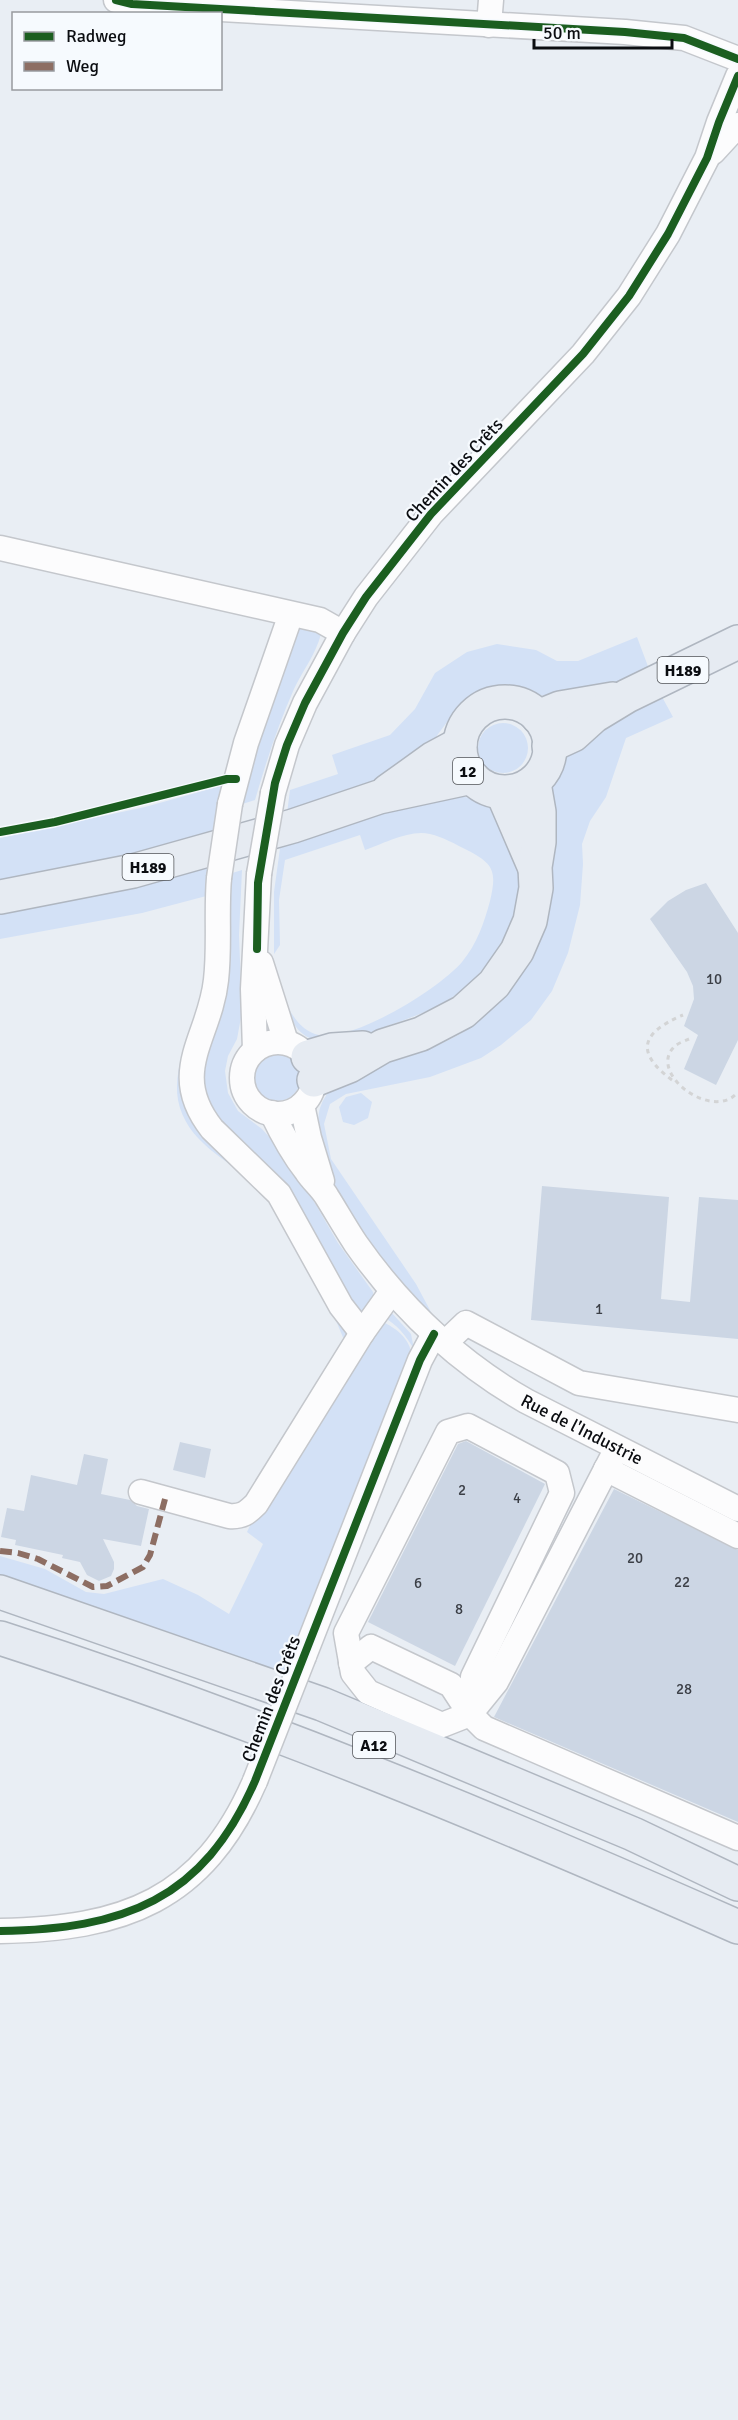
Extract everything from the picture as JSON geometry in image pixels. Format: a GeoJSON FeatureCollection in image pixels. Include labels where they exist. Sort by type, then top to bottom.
{"type":"FeatureCollection","features":[{"type":"Feature","properties":{"kind":"highway","name":"H189"},"geometry":{"type":"LineString","coordinates":[[544,731],[561,708],[591,705],[627,696],[738,642]]}},
{"type":"Feature","properties":{"kind":"highway","name":"12"},"geometry":{"type":"LineString","coordinates":[[534,783],[503,794],[481,786],[472,777],[462,757],[460,744],[463,729],[472,715],[485,706],[502,702],[517,702],[528,707],[544,731]]}},
{"type":"Feature","properties":{"kind":"highway"},"geometry":{"type":"LineString","coordinates":[[302,1071],[332,1050],[383,1046],[421,1034],[463,1012],[494,984],[517,951],[530,921],[536,888],[535,867],[539,842],[539,812],[534,783],[546,766],[544,731]]}},
{"type":"Feature","properties":{"kind":"highway","name":"12"},"geometry":{"type":"LineString","coordinates":[[379,797],[434,758],[460,744]]}},
{"type":"Feature","properties":{"kind":"highway","name":"12"},"geometry":{"type":"LineString","coordinates":[[379,797],[472,777]]}},
{"type":"Feature","properties":{"kind":"highway"},"geometry":{"type":"LineString","coordinates":[[503,794],[535,867]]}},
{"type":"Feature","properties":{"kind":"highway","name":"H189"},"geometry":{"type":"LineString","coordinates":[[0,897],[133,871],[294,826],[379,797]]}},
{"type":"Feature","properties":{"kind":"highway"},"geometry":{"type":"LineString","coordinates":[[0,1592],[322,1704],[633,1834],[738,1884]]}},
{"type":"Feature","properties":{"kind":"highway","name":"A12"},"geometry":{"type":"LineString","coordinates":[[0,1612],[351,1735],[622,1848],[738,1903]]}},
{"type":"Feature","properties":{"kind":"highway","name":"A12"},"geometry":{"type":"LineString","coordinates":[[0,1638],[302,1744],[574,1854],[738,1927]]}},
{"type":"Feature","properties":{"kind":"street"},"geometry":{"type":"LineString","coordinates":[[116,0],[132,4],[251,5],[489,25],[626,32],[684,38],[738,59]]}},
{"type":"Feature","properties":{"kind":"street"},"geometry":{"type":"LineString","coordinates":[[489,25],[491,0]]}},
{"type":"Feature","properties":{"kind":"street","name":"Chemin des Crêts"},"geometry":{"type":"LineString","coordinates":[[0,1931],[38,1930],[87,1924],[128,1912],[163,1895],[210,1857],[235,1822],[255,1781],[420,1360],[440,1339],[392,1291],[355,1242],[326,1195],[307,1172],[272,1113],[256,1106],[248,1098],[243,1088],[243,1068],[255,1050],[253,1011],[259,874],[273,793],[287,745],[305,703],[343,633],[366,597],[431,514],[583,354],[629,296],[668,234],[707,158],[738,76]]}},
{"type":"Feature","properties":{"kind":"street","name":"Chemin des Crêts"},"geometry":{"type":"LineString","coordinates":[[707,158],[738,125]]}},
{"type":"Feature","properties":{"kind":"street"},"geometry":{"type":"LineString","coordinates":[[0,548],[320,620],[343,633]]}},
{"type":"Feature","properties":{"kind":"street"},"geometry":{"type":"LineString","coordinates":[[291,614],[246,743],[230,804],[219,878],[215,989],[191,1066],[194,1094],[204,1119],[279,1194],[341,1306],[362,1333]]}},
{"type":"Feature","properties":{"kind":"street","name":"Chemin des Crêts"},"geometry":{"type":"LineString","coordinates":[[257,949],[302,1071],[309,1138],[326,1195]]}},
{"type":"Feature","properties":{"kind":"street"},"geometry":{"type":"LineString","coordinates":[[255,1050],[270,1043],[302,1071],[288,1113],[272,1113]]}},
{"type":"Feature","properties":{"kind":"street"},"geometry":{"type":"LineString","coordinates":[[141,1492],[229,1516],[248,1513],[256,1504],[362,1333],[392,1291]]}},
{"type":"Feature","properties":{"kind":"street"},"geometry":{"type":"LineString","coordinates":[[440,1339],[466,1323],[579,1383],[738,1410]]}},
{"type":"Feature","properties":{"kind":"street","name":"Rue de l'Industrie"},"geometry":{"type":"LineString","coordinates":[[440,1339],[511,1393],[611,1458],[736,1503]]}},
{"type":"Feature","properties":{"kind":"street"},"geometry":{"type":"LineString","coordinates":[[470,1713],[473,1677],[562,1493],[557,1473],[468,1426],[448,1432],[346,1633],[353,1673],[368,1692],[442,1725],[470,1713],[496,1682],[611,1458],[738,1536]]}},
{"type":"Feature","properties":{"kind":"street"},"geometry":{"type":"LineString","coordinates":[[351,1663],[371,1647],[451,1685],[470,1713],[484,1728],[738,1838]]}},
{"type":"Feature","properties":{"kind":"path"},"geometry":{"type":"LineString","coordinates":[[683,1015],[663,1023],[653,1032],[647,1043],[647,1055],[657,1069],[709,1102],[722,1103],[732,1100],[738,1092]]}},
{"type":"Feature","properties":{"kind":"path"},"geometry":{"type":"LineString","coordinates":[[674,1081],[668,1068],[668,1056],[673,1048],[689,1039]]}},
{"type":"Feature","properties":{"kind":"shaded area"},"geometry":{"type":"Polygon","coordinates":[[[307,624],[321,634],[319,641],[288,703],[255,800],[236,806],[297,627],[307,624]]]}},
{"type":"Feature","properties":{"kind":"shaded area"},"geometry":{"type":"Polygon","coordinates":[[[637,637],[649,669],[602,688],[560,697],[534,695],[508,686],[479,692],[456,710],[427,749],[380,779],[287,813],[290,790],[338,774],[332,755],[390,735],[415,709],[435,673],[467,652],[497,644],[536,650],[557,661],[578,661],[637,637]]]}},
{"type":"Feature","properties":{"kind":"shaded area"},"geometry":{"type":"Polygon","coordinates":[[[661,695],[673,717],[626,738],[606,797],[590,821],[582,844],[580,905],[568,953],[552,991],[531,1020],[481,1058],[430,1077],[346,1094],[330,1104],[324,1124],[331,1159],[416,1284],[431,1312],[419,1303],[390,1269],[335,1189],[328,1175],[322,1151],[318,1123],[320,1108],[326,1095],[346,1078],[450,1039],[478,1022],[509,991],[535,950],[547,919],[551,883],[551,797],[564,758],[584,739],[661,695]]]}},
{"type":"Feature","properties":{"kind":"shaded area"},"geometry":{"type":"Polygon","coordinates":[[[503,723],[512,725],[523,734],[528,748],[526,757],[517,768],[503,773],[494,771],[483,762],[478,748],[480,739],[489,728],[503,723]]]}},
{"type":"Feature","properties":{"kind":"shaded area"},"geometry":{"type":"Polygon","coordinates":[[[228,784],[219,834],[130,856],[0,882],[0,838],[145,807],[228,784]]]}},
{"type":"Feature","properties":{"kind":"shaded area"},"geometry":{"type":"Polygon","coordinates":[[[449,794],[480,802],[493,811],[518,858],[520,883],[517,902],[504,938],[481,971],[468,985],[438,1005],[413,1017],[347,1041],[330,1043],[308,1037],[294,1025],[287,1006],[296,1020],[308,1031],[319,1035],[334,1035],[374,1022],[395,1011],[451,973],[472,948],[479,933],[490,901],[493,875],[488,864],[476,855],[444,839],[422,833],[405,835],[365,850],[360,835],[285,860],[279,900],[280,945],[274,954],[274,892],[281,841],[449,794]]]}},
{"type":"Feature","properties":{"kind":"shaded area"},"geometry":{"type":"Polygon","coordinates":[[[214,860],[211,882],[213,964],[211,987],[190,1057],[188,1086],[191,1101],[205,1129],[264,1184],[294,1225],[345,1323],[350,1341],[348,1349],[312,1265],[276,1204],[263,1190],[201,1141],[183,1116],[178,1100],[178,1073],[181,1060],[206,982],[210,895],[142,913],[0,939],[0,910],[136,884],[214,860]]]}},
{"type":"Feature","properties":{"kind":"shaded area"},"geometry":{"type":"Polygon","coordinates":[[[242,870],[239,935],[242,1012],[237,1039],[228,1056],[225,1071],[228,1093],[238,1111],[262,1129],[290,1160],[338,1243],[373,1292],[374,1301],[363,1313],[354,1313],[209,1118],[197,1058],[226,875],[242,870]]]}},
{"type":"Feature","properties":{"kind":"shaded area"},"geometry":{"type":"Polygon","coordinates":[[[272,1053],[282,1053],[297,1063],[301,1077],[297,1091],[291,1097],[282,1101],[272,1101],[257,1091],[253,1082],[253,1072],[263,1057],[272,1053]]]}},
{"type":"Feature","properties":{"kind":"shaded area"},"geometry":{"type":"Polygon","coordinates":[[[361,1093],[372,1102],[368,1118],[354,1125],[343,1122],[339,1107],[346,1097],[361,1093]]]}},
{"type":"Feature","properties":{"kind":"shaded area"},"geometry":{"type":"Polygon","coordinates":[[[390,1311],[411,1334],[414,1349],[401,1331],[383,1317],[390,1311]]]}},
{"type":"Feature","properties":{"kind":"shaded area"},"geometry":{"type":"Polygon","coordinates":[[[381,1321],[407,1341],[412,1360],[280,1686],[0,1588],[0,1556],[45,1569],[86,1592],[104,1594],[163,1579],[198,1595],[229,1614],[263,1544],[247,1532],[254,1517],[381,1321]]]}},
{"type":"Feature","properties":{"kind":"building"},"geometry":{"type":"Polygon","coordinates":[[[706,883],[738,933],[738,1040],[716,1085],[684,1069],[698,1035],[684,1026],[694,999],[693,986],[687,972],[650,919],[668,901],[686,890],[706,883]]]}},
{"type":"Feature","properties":{"kind":"building"},"geometry":{"type":"Polygon","coordinates":[[[542,1186],[669,1197],[661,1299],[690,1302],[699,1197],[738,1200],[738,1339],[531,1320],[542,1186]]]}},
{"type":"Feature","properties":{"kind":"building"},"geometry":{"type":"Polygon","coordinates":[[[466,1441],[545,1484],[455,1666],[368,1622],[458,1444],[466,1441]]]}},
{"type":"Feature","properties":{"kind":"building"},"geometry":{"type":"Polygon","coordinates":[[[180,1442],[211,1449],[205,1478],[173,1470],[180,1442]]]}},
{"type":"Feature","properties":{"kind":"building"},"geometry":{"type":"Polygon","coordinates":[[[84,1454],[108,1459],[101,1494],[130,1500],[137,1506],[149,1509],[141,1546],[103,1539],[114,1562],[114,1569],[111,1576],[99,1581],[87,1575],[80,1562],[62,1558],[63,1555],[15,1545],[16,1540],[1,1537],[7,1508],[24,1511],[31,1475],[77,1485],[84,1454]]]}},
{"type":"Feature","properties":{"kind":"building"},"geometry":{"type":"Polygon","coordinates":[[[614,1489],[738,1550],[738,1822],[494,1717],[614,1489]]]}},
{"type":"Feature","properties":{"kind":"marked path"},"geometry":{"type":"LineString","coordinates":[[0,1551],[38,1559],[93,1587],[107,1586],[143,1567],[150,1555],[165,1499]]}},
{"type":"Feature","properties":{"kind":"cycle path"},"geometry":{"type":"LineString","coordinates":[[116,0],[132,4],[625,32],[684,38],[738,59]]}},
{"type":"Feature","properties":{"kind":"cycle path"},"geometry":{"type":"LineString","coordinates":[[257,949],[258,883],[275,783],[287,745],[305,703],[343,633],[366,597],[431,514],[583,354],[629,296],[668,234],[707,158],[738,76]]}},
{"type":"Feature","properties":{"kind":"cycle path"},"geometry":{"type":"LineString","coordinates":[[0,832],[55,822],[227,779],[236,779]]}},
{"type":"Feature","properties":{"kind":"cycle path"},"geometry":{"type":"LineString","coordinates":[[0,1931],[84,1924],[121,1914],[154,1900],[184,1881],[211,1855],[234,1822],[255,1781],[420,1360],[434,1334]]}}]}
